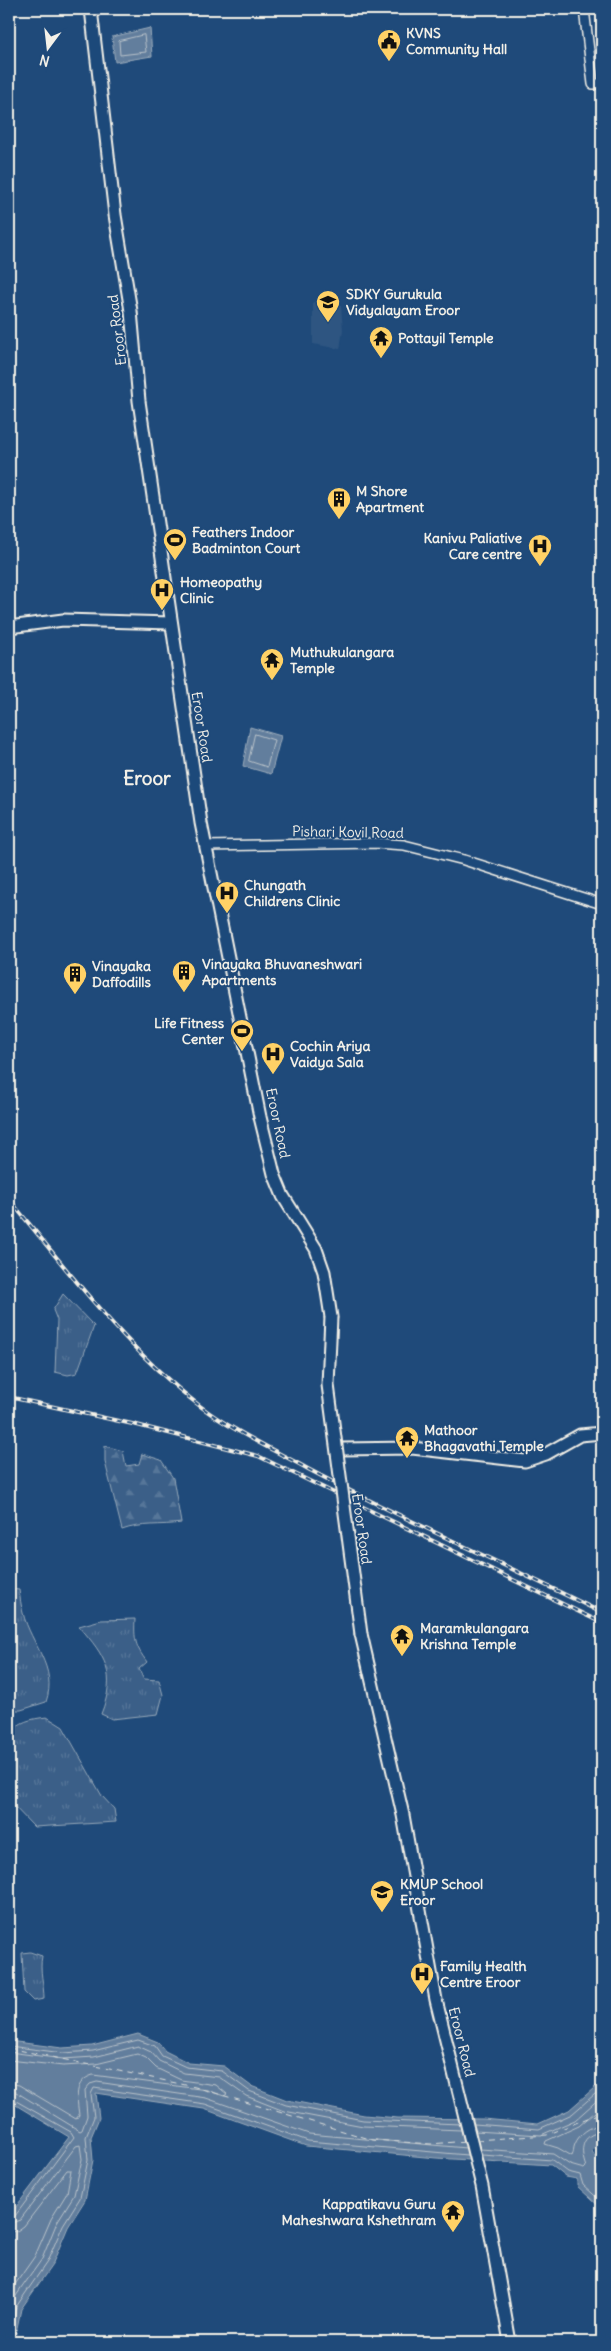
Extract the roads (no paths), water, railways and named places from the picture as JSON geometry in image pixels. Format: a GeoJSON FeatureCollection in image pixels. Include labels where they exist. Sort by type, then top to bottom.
{"type":"FeatureCollection","features":[{"type":"Feature","properties":{"kind":"main road","name":"Eroor Road"},"geometry":{"type":"LineString","coordinates":[[91,9],[115,215],[131,311],[139,401],[206,846],[260,1116],[274,1174],[283,1196],[316,1249],[324,1272],[331,1317],[328,1385],[361,1634],[403,1815],[436,2000],[482,2186],[510,2342]]}},
{"type":"Feature","properties":{"kind":"main road"},"geometry":{"type":"LineString","coordinates":[[9,628],[63,620],[171,623]]}},
{"type":"Feature","properties":{"kind":"main road"},"geometry":{"type":"LineString","coordinates":[[336,1450],[412,1448],[525,1461],[546,1454],[580,1435],[602,1433]]}},
{"type":"Feature","properties":{"kind":"street"},"geometry":{"type":"LineString","coordinates":[[584,9],[598,84]]}},
{"type":"Feature","properties":{"kind":"street","name":"Pishari Kovil Road"},"geometry":{"type":"LineString","coordinates":[[206,846],[404,845],[464,860],[602,904]]}},
{"type":"Feature","properties":{"kind":"water"},"geometry":{"type":"Polygon","coordinates":[[[150,28],[152,56],[115,62],[112,37],[150,28]]]}},
{"type":"Feature","properties":{"kind":"water"},"geometry":{"type":"Polygon","coordinates":[[[250,727],[281,736],[271,774],[243,766],[250,727]]]}},
{"type":"Feature","properties":{"kind":"water"},"geometry":{"type":"Polygon","coordinates":[[[138,2034],[158,2042],[165,2051],[189,2063],[224,2066],[251,2086],[287,2100],[364,2115],[398,2118],[483,2119],[538,2124],[569,2110],[602,2081],[602,2142],[592,2151],[602,2170],[602,2209],[577,2186],[577,2179],[566,2177],[551,2165],[436,2158],[306,2146],[204,2109],[96,2093],[99,2118],[91,2137],[93,2160],[85,2200],[68,2227],[52,2265],[21,2309],[14,2342],[9,2342],[9,2216],[69,2137],[9,2101],[9,2041],[62,2048],[92,2046],[138,2034]]]}},
{"type":"Feature","properties":{"kind":"railway"},"geometry":{"type":"LineString","coordinates":[[9,1199],[99,1308],[147,1360],[200,1406],[226,1424],[344,1488],[602,1613]]}},
{"type":"Feature","properties":{"kind":"railway"},"geometry":{"type":"LineString","coordinates":[[9,1397],[137,1425],[258,1456],[602,1623]]}},
{"type":"Feature","properties":{"kind":"place","name":"KVNS Community Hall"},"geometry":{"type":"Point","coordinates":[389,62]}},
{"type":"Feature","properties":{"kind":"place","name":"SDKY Gurukula Vidyalayam Eroor"},"geometry":{"type":"Point","coordinates":[328,323]}},
{"type":"Feature","properties":{"kind":"place","name":"Pottayil Temple"},"geometry":{"type":"Point","coordinates":[381,359]}},
{"type":"Feature","properties":{"kind":"place","name":"M Shore Apartment"},"geometry":{"type":"Point","coordinates":[339,520]}},
{"type":"Feature","properties":{"kind":"place","name":"Feathers Indoor Badminton Court"},"geometry":{"type":"Point","coordinates":[175,561]}},
{"type":"Feature","properties":{"kind":"place","name":"Kanivu Paliative Care centre"},"geometry":{"type":"Point","coordinates":[540,567]}},
{"type":"Feature","properties":{"kind":"place","name":"Homeopathy Clinic"},"geometry":{"type":"Point","coordinates":[162,611]}},
{"type":"Feature","properties":{"kind":"place","name":"Muthukulangara Temple"},"geometry":{"type":"Point","coordinates":[272,681]}},
{"type":"Feature","properties":{"kind":"place","name":"Chungath Childrens Clinic"},"geometry":{"type":"Point","coordinates":[227,914]}},
{"type":"Feature","properties":{"kind":"place","name":"Vinayaka Bhuvaneshwari Apartments"},"geometry":{"type":"Point","coordinates":[184,993]}},
{"type":"Feature","properties":{"kind":"place","name":"Vinayaka Daffodills"},"geometry":{"type":"Point","coordinates":[75,995]}},
{"type":"Feature","properties":{"kind":"place","name":"Life Fitness Center"},"geometry":{"type":"Point","coordinates":[242,1052]}},
{"type":"Feature","properties":{"kind":"place","name":"Cochin Ariya Vaidya Sala"},"geometry":{"type":"Point","coordinates":[273,1075]}},
{"type":"Feature","properties":{"kind":"place","name":"Mathoor Bhagavathi Temple"},"geometry":{"type":"Point","coordinates":[407,1459]}},
{"type":"Feature","properties":{"kind":"place","name":"Maramkulangara Krishna Temple"},"geometry":{"type":"Point","coordinates":[402,1657]}},
{"type":"Feature","properties":{"kind":"place","name":"KMUP School Eroor"},"geometry":{"type":"Point","coordinates":[382,1913]}},
{"type":"Feature","properties":{"kind":"place","name":"Family Health Centre Eroor"},"geometry":{"type":"Point","coordinates":[422,1995]}},
{"type":"Feature","properties":{"kind":"place","name":"Kappatikavu Guru Maheshwara Kshethram"},"geometry":{"type":"Point","coordinates":[453,2233]}},
{"type":"Feature","properties":{"kind":"district","name":"Eroor"},"geometry":{"type":"Point","coordinates":[147,778]}}]}
